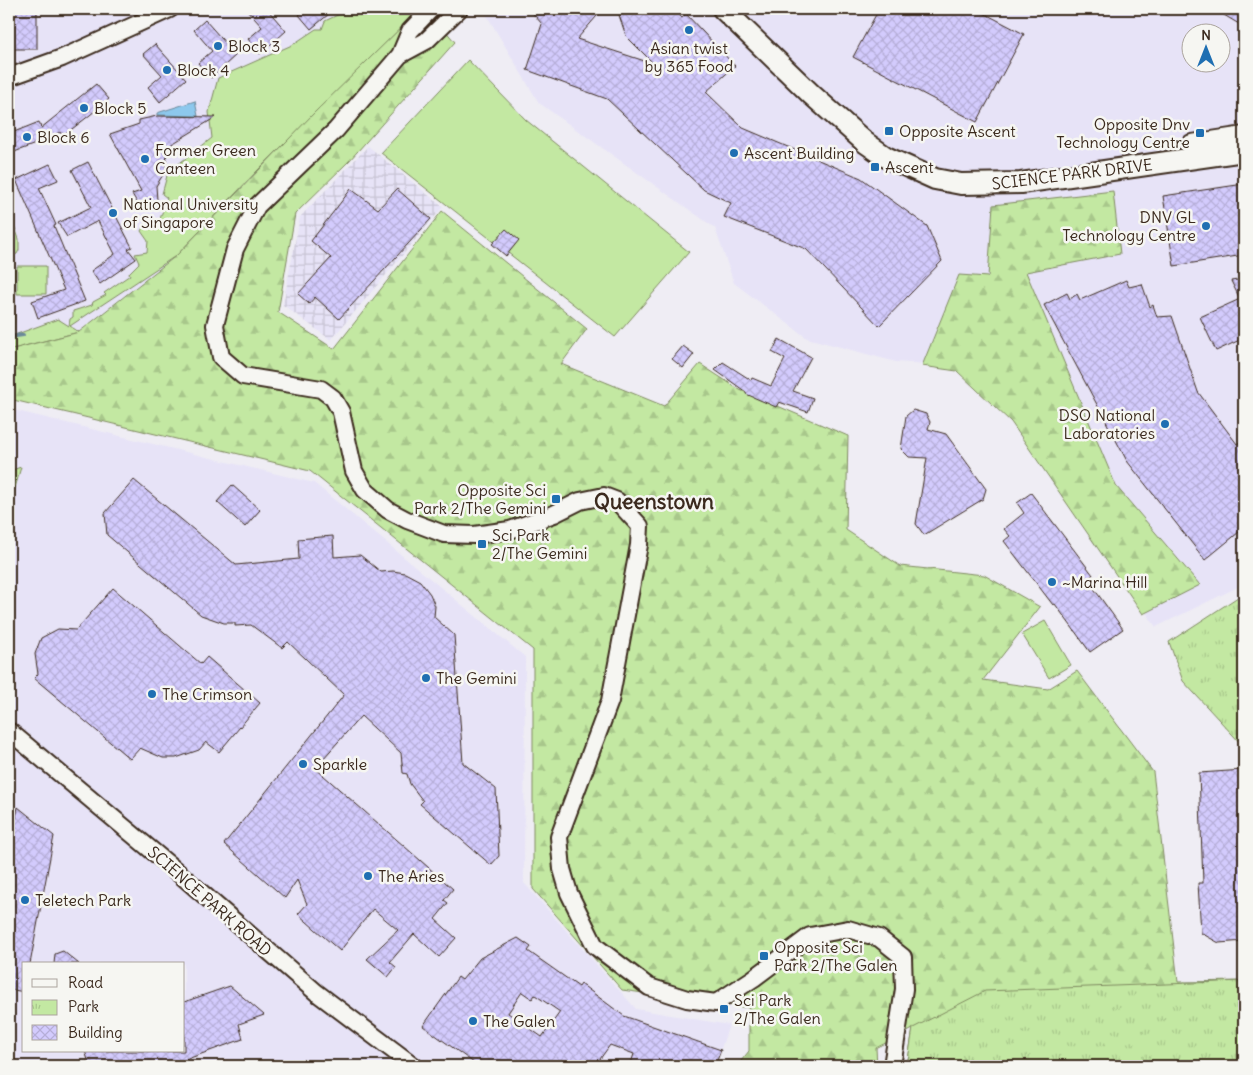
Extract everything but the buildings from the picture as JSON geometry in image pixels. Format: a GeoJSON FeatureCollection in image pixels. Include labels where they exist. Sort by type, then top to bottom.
{"type":"FeatureCollection","features":[{"type":"Feature","properties":{"kind":"main road","name":"SCIENCE PARK DRIVE"},"geometry":{"type":"LineString","coordinates":[[723,9],[816,91],[886,157],[935,179],[960,184],[1021,183],[1244,151]]}},
{"type":"Feature","properties":{"kind":"main road","name":"SCIENCE PARK DRIVE"},"geometry":{"type":"LineString","coordinates":[[740,9],[816,91],[889,150],[937,169],[962,174],[1019,171],[1244,138]]}},
{"type":"Feature","properties":{"kind":"street"},"geometry":{"type":"LineString","coordinates":[[9,77],[62,58],[170,9]]}},
{"type":"Feature","properties":{"kind":"street"},"geometry":{"type":"LineString","coordinates":[[431,9],[410,32],[400,55],[336,130],[257,206],[235,249],[215,325],[221,357],[244,376],[321,389],[334,398],[341,412],[354,471],[365,490],[388,510],[407,520],[444,534],[474,535],[510,530],[554,514],[580,500],[604,496],[617,500],[628,510],[640,526],[640,535],[610,701],[559,837],[562,869],[569,893],[582,923],[595,946],[649,987],[687,999],[716,1003],[754,978],[810,936],[848,929],[879,938],[903,957],[904,989],[892,1066]]}},
{"type":"Feature","properties":{"kind":"street"},"geometry":{"type":"LineString","coordinates":[[400,55],[426,40],[460,9]]}},
{"type":"Feature","properties":{"kind":"street","name":"SCIENCE PARK ROAD"},"geometry":{"type":"LineString","coordinates":[[9,732],[174,869],[317,993],[414,1066]]}},
{"type":"Feature","properties":{"kind":"shaded area","name":"National University of Singapore"},"geometry":{"type":"Polygon","coordinates":[[[9,9],[420,9],[314,113],[177,255],[79,332],[9,350],[9,9]]]}},
{"type":"Feature","properties":{"kind":"shaded area"},"geometry":{"type":"Polygon","coordinates":[[[483,9],[1244,9],[1244,584],[1156,627],[996,395],[958,366],[896,362],[807,338],[734,283],[715,228],[539,103],[483,9]]]}},
{"type":"Feature","properties":{"kind":"shaded area"},"geometry":{"type":"Polygon","coordinates":[[[368,146],[443,207],[331,340],[283,305],[300,217],[368,146]]]}},
{"type":"Feature","properties":{"kind":"shaded area"},"geometry":{"type":"Polygon","coordinates":[[[9,409],[314,483],[525,657],[524,883],[636,1009],[729,1025],[715,1066],[9,1066],[9,409]]]}},
{"type":"Feature","properties":{"kind":"green space"},"geometry":{"type":"Polygon","coordinates":[[[350,9],[420,9],[257,171],[177,255],[70,326],[79,332],[9,350],[9,337],[58,319],[69,326],[70,319],[73,317],[73,311],[92,305],[93,302],[106,295],[104,293],[130,275],[129,273],[139,263],[135,254],[147,252],[148,241],[141,231],[146,222],[158,225],[167,198],[162,194],[168,172],[212,138],[209,112],[218,78],[292,45],[316,29],[322,29],[325,21],[350,9]]]}},
{"type":"Feature","properties":{"kind":"green space"},"geometry":{"type":"Polygon","coordinates":[[[420,9],[427,9],[455,42],[349,161],[295,214],[278,312],[334,349],[442,211],[587,329],[561,364],[664,406],[700,364],[740,390],[848,436],[846,530],[900,566],[984,575],[1040,607],[983,680],[1048,689],[1077,671],[1153,772],[1178,982],[1244,981],[1244,1066],[907,1066],[913,1029],[876,1048],[877,1066],[737,1066],[749,1051],[749,1008],[622,990],[533,889],[533,650],[310,471],[9,399],[9,350],[79,332],[177,255],[314,113],[420,9]]]}},
{"type":"Feature","properties":{"kind":"green space"},"geometry":{"type":"Polygon","coordinates":[[[468,60],[526,120],[689,252],[615,337],[381,153],[468,60]]]}},
{"type":"Feature","properties":{"kind":"green space"},"geometry":{"type":"Polygon","coordinates":[[[1113,191],[1120,254],[1026,272],[1116,486],[1200,585],[1143,614],[1011,422],[957,371],[922,366],[959,275],[988,277],[993,205],[1113,191]]]}},
{"type":"Feature","properties":{"kind":"green space"},"geometry":{"type":"Polygon","coordinates":[[[9,211],[19,239],[17,254],[10,256],[12,237],[9,233],[9,211]]]}},
{"type":"Feature","properties":{"kind":"green space"},"geometry":{"type":"Polygon","coordinates":[[[17,266],[46,266],[46,294],[17,294],[17,266]]]}},
{"type":"Feature","properties":{"kind":"green space"},"geometry":{"type":"Polygon","coordinates":[[[9,268],[15,269],[14,331],[9,330],[9,268]]]}},
{"type":"Feature","properties":{"kind":"green space"},"geometry":{"type":"Polygon","coordinates":[[[21,467],[9,509],[9,471],[21,467]]]}},
{"type":"Feature","properties":{"kind":"green space"},"geometry":{"type":"Polygon","coordinates":[[[1244,593],[1244,747],[1183,681],[1169,642],[1244,593]]]}},
{"type":"Feature","properties":{"kind":"green space"},"geometry":{"type":"Polygon","coordinates":[[[1045,621],[1071,665],[1049,678],[1022,634],[1045,621]]]}},
{"type":"Feature","properties":{"kind":"green space"},"geometry":{"type":"Polygon","coordinates":[[[1244,981],[1244,1066],[907,1066],[913,1028],[985,991],[1244,981]]]}},
{"type":"Feature","properties":{"kind":"water"},"geometry":{"type":"Polygon","coordinates":[[[195,101],[198,116],[157,115],[157,113],[195,101]]]}},
{"type":"Feature","properties":{"kind":"waterway"},"geometry":{"type":"LineString","coordinates":[[9,337],[23,335]]}},
{"type":"Feature","properties":{"kind":"place","name":"Asian twist by 365 Food"},"geometry":{"type":"Point","coordinates":[689,30]}},
{"type":"Feature","properties":{"kind":"place","name":"Block 3"},"geometry":{"type":"Point","coordinates":[218,46]}},
{"type":"Feature","properties":{"kind":"place","name":"Block 4"},"geometry":{"type":"Point","coordinates":[167,70]}},
{"type":"Feature","properties":{"kind":"place","name":"Block 5"},"geometry":{"type":"Point","coordinates":[84,108]}},
{"type":"Feature","properties":{"kind":"place","name":"Opposite Ascent"},"geometry":{"type":"Point","coordinates":[889,131]}},
{"type":"Feature","properties":{"kind":"place","name":"Opposite Dnv Technology Centre"},"geometry":{"type":"Point","coordinates":[1200,133]}},
{"type":"Feature","properties":{"kind":"place","name":"Block 6"},"geometry":{"type":"Point","coordinates":[27,137]}},
{"type":"Feature","properties":{"kind":"place","name":"Ascent Building"},"geometry":{"type":"Point","coordinates":[734,153]}},
{"type":"Feature","properties":{"kind":"place","name":"Former Green Canteen"},"geometry":{"type":"Point","coordinates":[145,159]}},
{"type":"Feature","properties":{"kind":"place","name":"Ascent"},"geometry":{"type":"Point","coordinates":[875,167]}},
{"type":"Feature","properties":{"kind":"place","name":"National University of Singapore"},"geometry":{"type":"Point","coordinates":[113,213]}},
{"type":"Feature","properties":{"kind":"place","name":"DNV GL Technology Centre"},"geometry":{"type":"Point","coordinates":[1206,226]}},
{"type":"Feature","properties":{"kind":"place","name":"DSO National Laboratories"},"geometry":{"type":"Point","coordinates":[1165,424]}},
{"type":"Feature","properties":{"kind":"place","name":"Opposite Sci Park 2/The Gemini"},"geometry":{"type":"Point","coordinates":[556,499]}},
{"type":"Feature","properties":{"kind":"place","name":"Sci Park 2/The Gemini"},"geometry":{"type":"Point","coordinates":[482,544]}},
{"type":"Feature","properties":{"kind":"place","name":"~Marina Hill"},"geometry":{"type":"Point","coordinates":[1052,582]}},
{"type":"Feature","properties":{"kind":"place","name":"The Gemini"},"geometry":{"type":"Point","coordinates":[426,678]}},
{"type":"Feature","properties":{"kind":"place","name":"The Crimson"},"geometry":{"type":"Point","coordinates":[152,694]}},
{"type":"Feature","properties":{"kind":"place","name":"Sparkle"},"geometry":{"type":"Point","coordinates":[303,764]}},
{"type":"Feature","properties":{"kind":"place","name":"The Aries"},"geometry":{"type":"Point","coordinates":[368,876]}},
{"type":"Feature","properties":{"kind":"place","name":"Teletech Park"},"geometry":{"type":"Point","coordinates":[25,900]}},
{"type":"Feature","properties":{"kind":"place","name":"Opposite Sci Park 2/The Galen"},"geometry":{"type":"Point","coordinates":[764,956]}},
{"type":"Feature","properties":{"kind":"place","name":"Sci Park 2/The Galen"},"geometry":{"type":"Point","coordinates":[724,1009]}},
{"type":"Feature","properties":{"kind":"place","name":"The Galen"},"geometry":{"type":"Point","coordinates":[473,1021]}},
{"type":"Feature","properties":{"kind":"district","name":"Queenstown"},"geometry":{"type":"Point","coordinates":[654,501]}}]}
